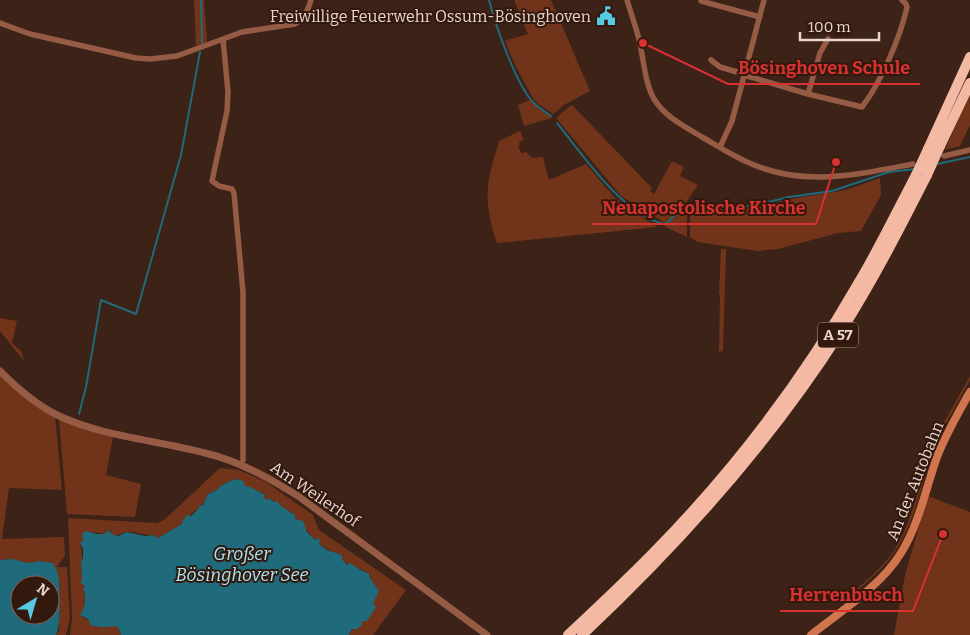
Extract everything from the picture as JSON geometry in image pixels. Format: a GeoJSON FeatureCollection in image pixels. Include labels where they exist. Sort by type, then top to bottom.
{"type":"FeatureCollection","features":[{"type":"Feature","properties":{"kind":"highway","name":"A 57"},"geometry":{"type":"LineString","coordinates":[[568,635],[659,548],[701,502],[775,410],[814,354],[859,282],[916,175],[970,57]]}},
{"type":"Feature","properties":{"kind":"highway","name":"A 57"},"geometry":{"type":"LineString","coordinates":[[582,635],[626,594],[681,537],[730,482],[777,424],[826,353],[868,287],[927,175],[942,151],[970,83]]}},
{"type":"Feature","properties":{"kind":"highway"},"geometry":{"type":"LineString","coordinates":[[560,635],[582,614],[597,608]]}},
{"type":"Feature","properties":{"kind":"main road","name":"An der Autobahn"},"geometry":{"type":"LineString","coordinates":[[811,635],[875,583],[902,552],[916,521],[943,441],[970,392]]}},
{"type":"Feature","properties":{"kind":"street"},"geometry":{"type":"LineString","coordinates":[[0,23],[30,34],[136,58],[150,59],[177,56],[242,32],[295,24],[305,15],[311,0]]}},
{"type":"Feature","properties":{"kind":"street"},"geometry":{"type":"LineString","coordinates":[[627,0],[640,41],[648,85],[655,100],[672,119],[720,147],[757,166],[807,178],[825,178],[913,164]]}},
{"type":"Feature","properties":{"kind":"street"},"geometry":{"type":"LineString","coordinates":[[720,147],[732,121],[764,0]]}},
{"type":"Feature","properties":{"kind":"street"},"geometry":{"type":"LineString","coordinates":[[701,1],[760,17]]}},
{"type":"Feature","properties":{"kind":"street"},"geometry":{"type":"LineString","coordinates":[[711,60],[720,67],[744,75],[808,94],[862,107],[884,68],[899,34],[906,12],[904,2]]}},
{"type":"Feature","properties":{"kind":"street"},"geometry":{"type":"LineString","coordinates":[[223,38],[228,102],[212,182],[232,189],[234,193],[244,292],[243,460]]}},
{"type":"Feature","properties":{"kind":"street"},"geometry":{"type":"LineString","coordinates":[[808,94],[820,53],[828,39]]}},
{"type":"Feature","properties":{"kind":"street"},"geometry":{"type":"LineString","coordinates":[[942,151],[970,150]]}},
{"type":"Feature","properties":{"kind":"street","name":"Am Weilerhof"},"geometry":{"type":"LineString","coordinates":[[0,371],[38,403],[80,424],[206,453],[242,464],[272,480],[298,496],[487,635]]}},
{"type":"Feature","properties":{"kind":"shaded area"},"geometry":{"type":"Polygon","coordinates":[[[194,0],[204,0],[207,42],[196,46],[194,0]]]}},
{"type":"Feature","properties":{"kind":"shaded area"},"geometry":{"type":"Polygon","coordinates":[[[514,0],[551,0],[590,91],[564,105],[553,114],[533,98],[515,65],[505,41],[528,34],[514,0]]]}},
{"type":"Feature","properties":{"kind":"shaded area"},"geometry":{"type":"Polygon","coordinates":[[[970,92],[970,125],[960,146],[945,150],[970,92]]]}},
{"type":"Feature","properties":{"kind":"shaded area"},"geometry":{"type":"Polygon","coordinates":[[[530,100],[552,118],[524,126],[518,105],[530,100]]]}},
{"type":"Feature","properties":{"kind":"shaded area"},"geometry":{"type":"Polygon","coordinates":[[[572,105],[652,188],[650,191],[654,194],[672,161],[684,167],[680,176],[698,185],[685,204],[665,223],[621,196],[557,119],[559,115],[572,105]]]}},
{"type":"Feature","properties":{"kind":"shaded area"},"geometry":{"type":"Polygon","coordinates":[[[520,131],[524,140],[519,142],[520,145],[518,146],[521,153],[526,152],[532,158],[543,157],[549,180],[586,164],[614,197],[657,227],[497,243],[490,220],[488,203],[490,174],[499,141],[520,131]]]}},
{"type":"Feature","properties":{"kind":"shaded area"},"geometry":{"type":"Polygon","coordinates":[[[880,178],[881,195],[861,231],[838,233],[778,249],[758,251],[697,242],[690,237],[690,206],[731,209],[751,208],[846,190],[880,178]]]}},
{"type":"Feature","properties":{"kind":"shaded area"},"geometry":{"type":"Polygon","coordinates":[[[687,207],[687,237],[664,226],[687,207]]]}},
{"type":"Feature","properties":{"kind":"shaded area"},"geometry":{"type":"Polygon","coordinates":[[[721,249],[726,249],[723,351],[719,352],[719,294],[721,249]]]}},
{"type":"Feature","properties":{"kind":"shaded area"},"geometry":{"type":"Polygon","coordinates":[[[0,318],[17,321],[12,343],[21,351],[24,361],[0,331],[0,318]]]}},
{"type":"Feature","properties":{"kind":"shaded area"},"geometry":{"type":"Polygon","coordinates":[[[0,375],[55,416],[62,490],[9,488],[2,539],[64,537],[65,556],[57,567],[67,567],[70,618],[66,635],[56,635],[60,625],[60,575],[56,575],[53,563],[39,561],[28,563],[12,559],[0,560],[0,375]]]}},
{"type":"Feature","properties":{"kind":"shaded area"},"geometry":{"type":"Polygon","coordinates":[[[970,376],[970,380],[945,425],[933,452],[931,452],[943,424],[970,376]]]}},
{"type":"Feature","properties":{"kind":"shaded area"},"geometry":{"type":"Polygon","coordinates":[[[59,419],[113,436],[106,475],[141,484],[135,517],[67,514],[59,419]]]}},
{"type":"Feature","properties":{"kind":"shaded area"},"geometry":{"type":"Polygon","coordinates":[[[930,453],[932,455],[917,504],[908,528],[896,550],[882,568],[853,594],[891,555],[898,544],[914,506],[930,453]]]}},
{"type":"Feature","properties":{"kind":"shaded area"},"geometry":{"type":"Polygon","coordinates":[[[220,468],[239,470],[266,482],[313,515],[319,530],[406,590],[373,635],[349,635],[366,615],[373,602],[374,594],[370,574],[348,565],[342,559],[342,555],[328,550],[316,541],[301,523],[295,519],[295,515],[269,498],[268,500],[263,498],[265,494],[245,486],[238,479],[220,486],[217,490],[208,494],[204,503],[184,520],[182,524],[158,538],[154,535],[131,532],[111,535],[111,530],[105,534],[91,532],[83,534],[83,541],[80,543],[82,574],[85,586],[83,589],[85,596],[82,617],[103,627],[112,625],[118,627],[121,635],[70,635],[72,618],[68,518],[157,523],[164,520],[220,468]]]}},
{"type":"Feature","properties":{"kind":"shaded area"},"geometry":{"type":"Polygon","coordinates":[[[928,496],[970,512],[970,635],[894,635],[905,575],[928,496]]]}},
{"type":"Feature","properties":{"kind":"water","name":"Großer Bösinghover See"},"geometry":{"type":"Polygon","coordinates":[[[238,479],[243,481],[245,486],[265,494],[264,498],[268,500],[269,498],[274,502],[277,501],[295,515],[295,519],[303,521],[307,532],[315,540],[318,538],[320,540],[319,544],[327,550],[342,555],[342,559],[347,565],[349,563],[369,573],[370,578],[379,591],[373,603],[376,607],[367,621],[362,621],[362,625],[357,629],[352,629],[349,635],[121,635],[118,627],[91,626],[88,619],[80,615],[85,599],[83,589],[85,586],[80,582],[82,580],[81,561],[83,558],[83,549],[80,543],[83,541],[82,534],[86,531],[104,534],[110,530],[111,534],[118,536],[127,532],[145,536],[154,535],[158,538],[182,524],[183,519],[187,515],[191,516],[199,506],[203,505],[208,494],[230,481],[238,479]]]}},
{"type":"Feature","properties":{"kind":"water"},"geometry":{"type":"Polygon","coordinates":[[[12,559],[28,563],[39,561],[53,563],[58,575],[10,575],[10,625],[58,625],[56,635],[0,635],[0,560],[12,559]]]}},
{"type":"Feature","properties":{"kind":"waterway"},"geometry":{"type":"LineString","coordinates":[[201,0],[202,43]]}},
{"type":"Feature","properties":{"kind":"waterway"},"geometry":{"type":"LineString","coordinates":[[489,0],[496,25],[521,84],[535,104],[551,116]]}},
{"type":"Feature","properties":{"kind":"waterway"},"geometry":{"type":"LineString","coordinates":[[79,414],[86,387],[101,300],[136,314],[181,155],[200,52]]}},
{"type":"Feature","properties":{"kind":"waterway"},"geometry":{"type":"LineString","coordinates":[[557,123],[604,182],[633,208],[648,218],[664,224],[682,207]]}},
{"type":"Feature","properties":{"kind":"waterway"},"geometry":{"type":"LineString","coordinates":[[937,164],[970,157]]}},
{"type":"Feature","properties":{"kind":"waterway"},"geometry":{"type":"LineString","coordinates":[[693,204],[731,207],[752,206],[789,197],[832,191],[889,172],[915,169]]}},
{"type":"Feature","properties":{"kind":"place","name":"Freiwillige Feuerwehr Ossum-Bösinghoven"},"geometry":{"type":"Point","coordinates":[606,16]}},
{"type":"Feature","properties":{"kind":"place","name":"Bösinghoven Schule"},"geometry":{"type":"Point","coordinates":[643,43]}},
{"type":"Feature","properties":{"kind":"place","name":"Neuapostolische Kirche"},"geometry":{"type":"Point","coordinates":[836,162]}},
{"type":"Feature","properties":{"kind":"place","name":"Herrenbusch"},"geometry":{"type":"Point","coordinates":[943,534]}}]}
